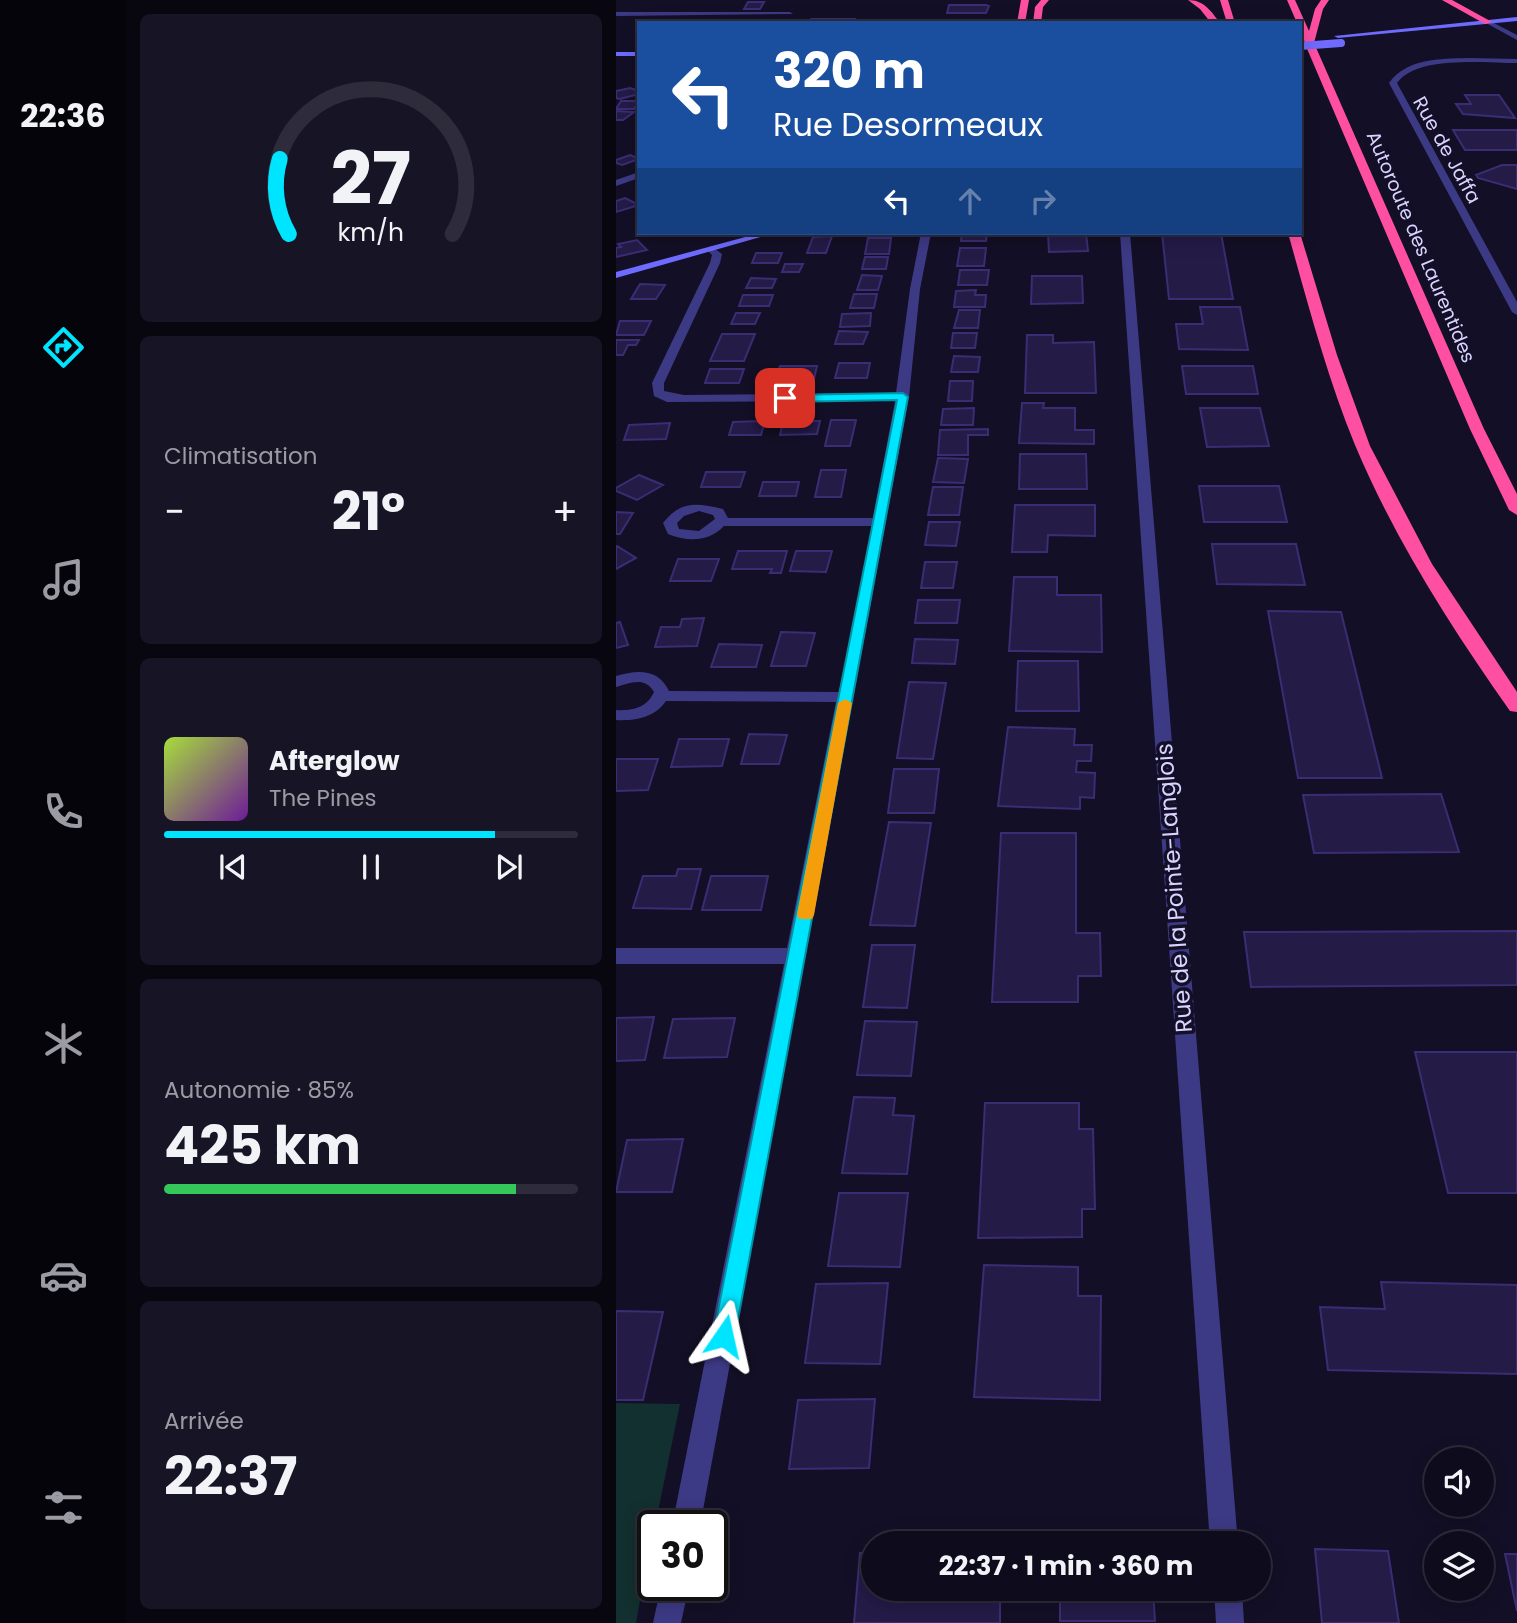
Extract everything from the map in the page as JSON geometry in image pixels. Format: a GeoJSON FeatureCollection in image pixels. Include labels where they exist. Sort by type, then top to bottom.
{"type":"FeatureCollection","features":[{"type":"Feature","properties":{"kind":"highway"},"geometry":{"type":"LineString","coordinates":[[1021,21],[1025,0]]}},
{"type":"Feature","properties":{"kind":"highway"},"geometry":{"type":"LineString","coordinates":[[1037,21],[1039,7],[1045,0]]}},
{"type":"Feature","properties":{"kind":"highway"},"geometry":{"type":"LineString","coordinates":[[1192,0],[1203,7],[1214,21]]}},
{"type":"Feature","properties":{"kind":"highway"},"geometry":{"type":"LineString","coordinates":[[1224,0],[1230,21]]}},
{"type":"Feature","properties":{"kind":"highway","name":"Autoroute des Laurentides"},"geometry":{"type":"LineString","coordinates":[[1291,0],[1297,21]]}},
{"type":"Feature","properties":{"kind":"highway"},"geometry":{"type":"LineString","coordinates":[[1303,43],[1325,0]]}},
{"type":"Feature","properties":{"kind":"highway"},"geometry":{"type":"LineString","coordinates":[[1446,0],[1492,24]]}},
{"type":"Feature","properties":{"kind":"highway"},"geometry":{"type":"LineString","coordinates":[[1465,0],[1513,23]]}},
{"type":"Feature","properties":{"kind":"highway"},"geometry":{"type":"LineString","coordinates":[[1452,24],[1468,12]]}},
{"type":"Feature","properties":{"kind":"highway","name":"Autoroute des Laurentides"},"geometry":{"type":"LineString","coordinates":[[1303,43],[1481,438],[1517,510]]}},
{"type":"Feature","properties":{"kind":"highway"},"geometry":{"type":"LineString","coordinates":[[1295,235],[1336,372],[1375,474],[1423,565],[1471,641],[1517,706]]}},
{"type":"Feature","properties":{"kind":"street"},"geometry":{"type":"LineString","coordinates":[[788,4],[790,15],[788,21]]}},
{"type":"Feature","properties":{"kind":"street"},"geometry":{"type":"LineString","coordinates":[[616,14],[790,15]]}},
{"type":"Feature","properties":{"kind":"street"},"geometry":{"type":"LineString","coordinates":[[1340,39],[1452,24],[1513,23]]}},
{"type":"Feature","properties":{"kind":"street"},"geometry":{"type":"LineString","coordinates":[[1303,43],[1492,24],[1517,38]]}},
{"type":"Feature","properties":{"kind":"street"},"geometry":{"type":"LineString","coordinates":[[616,54],[637,54]]}},
{"type":"Feature","properties":{"kind":"street","name":"Rue de Jaffa"},"geometry":{"type":"LineString","coordinates":[[1517,61],[1421,65],[1401,72],[1393,83],[1517,312]]}},
{"type":"Feature","properties":{"kind":"street"},"geometry":{"type":"LineString","coordinates":[[618,182],[637,176]]}},
{"type":"Feature","properties":{"kind":"street"},"geometry":{"type":"LineString","coordinates":[[616,275],[764,235]]}},
{"type":"Feature","properties":{"kind":"street"},"geometry":{"type":"LineString","coordinates":[[689,1510],[903,397],[915,289],[926,235]]}},
{"type":"Feature","properties":{"kind":"street","name":"Rue de la Pointe-Langlois"},"geometry":{"type":"LineString","coordinates":[[1125,235],[1223,1531]]}},
{"type":"Feature","properties":{"kind":"street"},"geometry":{"type":"LineString","coordinates":[[711,249],[716,254],[715,263],[658,383],[658,393],[667,398],[684,399],[903,397]]}},
{"type":"Feature","properties":{"kind":"street"},"geometry":{"type":"LineString","coordinates":[[722,522],[878,522]]}},
{"type":"Feature","properties":{"kind":"street"},"geometry":{"type":"LineString","coordinates":[[616,682],[633,677],[650,678],[660,685],[661,696],[654,706],[645,711],[616,715]]}},
{"type":"Feature","properties":{"kind":"street"},"geometry":{"type":"LineString","coordinates":[[661,696],[846,697]]}},
{"type":"Feature","properties":{"kind":"street"},"geometry":{"type":"LineString","coordinates":[[616,956],[797,956]]}},
{"type":"Feature","properties":{"kind":"street"},"geometry":{"type":"LineString","coordinates":[[667,1623],[672,1601]]}},
{"type":"Feature","properties":{"kind":"street"},"geometry":{"type":"LineString","coordinates":[[1229,1601],[1230,1623]]}},
{"type":"Feature","properties":{"kind":"green space"},"geometry":{"type":"Polygon","coordinates":[[[616,1403],[680,1404],[658,1510],[637,1510],[637,1601],[640,1601],[636,1623],[616,1623],[616,1403]]]}},
{"type":"Feature","properties":{"kind":"building"},"geometry":{"type":"Polygon","coordinates":[[[748,2],[764,2],[760,9],[744,9],[748,2]]]}},
{"type":"Feature","properties":{"kind":"building"},"geometry":{"type":"Polygon","coordinates":[[[949,5],[989,6],[986,13],[947,13],[949,5]]]}},
{"type":"Feature","properties":{"kind":"building"},"geometry":{"type":"Polygon","coordinates":[[[811,19],[855,19],[854,21],[810,21],[811,19]]]}},
{"type":"Feature","properties":{"kind":"building"},"geometry":{"type":"Polygon","coordinates":[[[630,88],[637,90],[637,95],[620,99],[616,98],[616,91],[630,88]]]}},
{"type":"Feature","properties":{"kind":"building"},"geometry":{"type":"Polygon","coordinates":[[[1465,95],[1499,95],[1515,118],[1463,114],[1456,104],[1471,104],[1465,95]]]}},
{"type":"Feature","properties":{"kind":"building"},"geometry":{"type":"Polygon","coordinates":[[[621,101],[637,101],[634,109],[616,109],[621,101]]]}},
{"type":"Feature","properties":{"kind":"building"},"geometry":{"type":"Polygon","coordinates":[[[616,111],[634,112],[623,120],[616,120],[616,111]]]}},
{"type":"Feature","properties":{"kind":"building"},"geometry":{"type":"Polygon","coordinates":[[[1453,130],[1517,130],[1517,150],[1465,150],[1453,130]]]}},
{"type":"Feature","properties":{"kind":"building"},"geometry":{"type":"Polygon","coordinates":[[[630,155],[637,158],[622,165],[616,163],[616,160],[630,155]]]}},
{"type":"Feature","properties":{"kind":"building"},"geometry":{"type":"Polygon","coordinates":[[[1502,165],[1517,165],[1517,189],[1478,178],[1476,175],[1502,165]]]}},
{"type":"Feature","properties":{"kind":"building"},"geometry":{"type":"Polygon","coordinates":[[[625,198],[637,206],[616,212],[616,201],[625,198]]]}},
{"type":"Feature","properties":{"kind":"building"},"geometry":{"type":"Polygon","coordinates":[[[962,235],[987,235],[986,241],[961,241],[962,235]]]}},
{"type":"Feature","properties":{"kind":"building"},"geometry":{"type":"Polygon","coordinates":[[[1048,235],[1086,235],[1088,251],[1049,252],[1048,235]]]}},
{"type":"Feature","properties":{"kind":"building"},"geometry":{"type":"Polygon","coordinates":[[[1162,235],[1221,235],[1233,299],[1169,299],[1162,235]]]}},
{"type":"Feature","properties":{"kind":"building"},"geometry":{"type":"Polygon","coordinates":[[[832,236],[826,253],[807,253],[813,237],[832,236]]]}},
{"type":"Feature","properties":{"kind":"building"},"geometry":{"type":"Polygon","coordinates":[[[868,238],[891,238],[889,254],[865,254],[868,238]]]}},
{"type":"Feature","properties":{"kind":"building"},"geometry":{"type":"Polygon","coordinates":[[[637,240],[647,250],[616,257],[616,248],[621,247],[618,244],[637,240]]]}},
{"type":"Feature","properties":{"kind":"building"},"geometry":{"type":"Polygon","coordinates":[[[960,248],[986,248],[984,266],[957,266],[960,248]]]}},
{"type":"Feature","properties":{"kind":"building"},"geometry":{"type":"Polygon","coordinates":[[[756,253],[782,253],[778,263],[752,263],[756,253]]]}},
{"type":"Feature","properties":{"kind":"building"},"geometry":{"type":"Polygon","coordinates":[[[865,257],[888,257],[886,269],[862,269],[865,257]]]}},
{"type":"Feature","properties":{"kind":"building"},"geometry":{"type":"Polygon","coordinates":[[[785,264],[803,264],[799,272],[782,272],[785,264]]]}},
{"type":"Feature","properties":{"kind":"building"},"geometry":{"type":"Polygon","coordinates":[[[960,270],[989,270],[987,285],[958,285],[960,270]]]}},
{"type":"Feature","properties":{"kind":"building"},"geometry":{"type":"Polygon","coordinates":[[[862,275],[882,276],[878,290],[857,290],[862,275]]]}},
{"type":"Feature","properties":{"kind":"building"},"geometry":{"type":"Polygon","coordinates":[[[1032,276],[1082,276],[1083,303],[1031,304],[1032,276]]]}},
{"type":"Feature","properties":{"kind":"building"},"geometry":{"type":"Polygon","coordinates":[[[751,278],[776,279],[772,288],[746,288],[751,278]]]}},
{"type":"Feature","properties":{"kind":"building"},"geometry":{"type":"Polygon","coordinates":[[[640,284],[665,285],[656,299],[631,299],[640,284]]]}},
{"type":"Feature","properties":{"kind":"building"},"geometry":{"type":"Polygon","coordinates":[[[976,290],[975,295],[986,295],[985,307],[954,307],[956,291],[976,290]]]}},
{"type":"Feature","properties":{"kind":"building"},"geometry":{"type":"Polygon","coordinates":[[[854,294],[877,294],[874,308],[850,308],[854,294]]]}},
{"type":"Feature","properties":{"kind":"building"},"geometry":{"type":"Polygon","coordinates":[[[743,295],[773,295],[769,306],[739,306],[743,295]]]}},
{"type":"Feature","properties":{"kind":"building"},"geometry":{"type":"Polygon","coordinates":[[[1200,307],[1240,307],[1248,350],[1179,349],[1176,324],[1203,324],[1200,307]]]}},
{"type":"Feature","properties":{"kind":"building"},"geometry":{"type":"Polygon","coordinates":[[[959,310],[980,310],[978,328],[954,328],[959,310]]]}},
{"type":"Feature","properties":{"kind":"building"},"geometry":{"type":"Polygon","coordinates":[[[736,313],[760,313],[755,324],[731,324],[736,313]]]}},
{"type":"Feature","properties":{"kind":"building"},"geometry":{"type":"Polygon","coordinates":[[[871,313],[870,326],[840,327],[842,314],[871,313]]]}},
{"type":"Feature","properties":{"kind":"building"},"geometry":{"type":"Polygon","coordinates":[[[620,321],[651,321],[644,335],[616,335],[620,321]]]}},
{"type":"Feature","properties":{"kind":"building"},"geometry":{"type":"Polygon","coordinates":[[[839,331],[868,332],[863,344],[835,344],[839,331]]]}},
{"type":"Feature","properties":{"kind":"building"},"geometry":{"type":"Polygon","coordinates":[[[953,333],[977,333],[975,348],[951,348],[953,333]]]}},
{"type":"Feature","properties":{"kind":"building"},"geometry":{"type":"Polygon","coordinates":[[[722,334],[755,334],[744,361],[710,361],[722,334]]]}},
{"type":"Feature","properties":{"kind":"building"},"geometry":{"type":"Polygon","coordinates":[[[1027,335],[1053,335],[1053,343],[1094,342],[1096,393],[1025,393],[1027,335]]]}},
{"type":"Feature","properties":{"kind":"building"},"geometry":{"type":"Polygon","coordinates":[[[616,340],[639,340],[636,345],[628,345],[623,355],[616,355],[616,340]]]}},
{"type":"Feature","properties":{"kind":"building"},"geometry":{"type":"Polygon","coordinates":[[[954,356],[980,357],[978,372],[951,372],[954,356]]]}},
{"type":"Feature","properties":{"kind":"building"},"geometry":{"type":"Polygon","coordinates":[[[839,363],[870,363],[867,378],[835,378],[839,363]]]}},
{"type":"Feature","properties":{"kind":"building"},"geometry":{"type":"Polygon","coordinates":[[[780,366],[817,366],[814,379],[776,379],[780,366]]]}},
{"type":"Feature","properties":{"kind":"building"},"geometry":{"type":"Polygon","coordinates":[[[1182,366],[1253,366],[1258,394],[1186,394],[1182,366]]]}},
{"type":"Feature","properties":{"kind":"building"},"geometry":{"type":"Polygon","coordinates":[[[710,369],[744,369],[739,383],[705,383],[710,369]]]}},
{"type":"Feature","properties":{"kind":"building"},"geometry":{"type":"Polygon","coordinates":[[[950,381],[973,381],[972,401],[948,401],[950,381]]]}},
{"type":"Feature","properties":{"kind":"building"},"geometry":{"type":"Polygon","coordinates":[[[1022,403],[1044,403],[1043,408],[1075,408],[1075,430],[1094,430],[1094,444],[1019,443],[1022,403]]]}},
{"type":"Feature","properties":{"kind":"building"},"geometry":{"type":"Polygon","coordinates":[[[974,408],[973,425],[941,425],[943,409],[974,408]]]}},
{"type":"Feature","properties":{"kind":"building"},"geometry":{"type":"Polygon","coordinates":[[[1200,408],[1260,408],[1269,446],[1207,447],[1200,408]]]}},
{"type":"Feature","properties":{"kind":"building"},"geometry":{"type":"Polygon","coordinates":[[[831,420],[856,420],[850,446],[825,446],[831,420]]]}},
{"type":"Feature","properties":{"kind":"building"},"geometry":{"type":"Polygon","coordinates":[[[765,421],[761,435],[729,435],[733,422],[765,421]]]}},
{"type":"Feature","properties":{"kind":"building"},"geometry":{"type":"Polygon","coordinates":[[[783,421],[820,421],[817,434],[780,435],[783,421]]]}},
{"type":"Feature","properties":{"kind":"building"},"geometry":{"type":"Polygon","coordinates":[[[670,423],[666,439],[624,440],[629,425],[670,423]]]}},
{"type":"Feature","properties":{"kind":"building"},"geometry":{"type":"Polygon","coordinates":[[[988,429],[988,435],[968,435],[968,455],[938,455],[940,430],[988,429]]]}},
{"type":"Feature","properties":{"kind":"building"},"geometry":{"type":"Polygon","coordinates":[[[1020,454],[1086,454],[1087,489],[1019,489],[1020,454]]]}},
{"type":"Feature","properties":{"kind":"building"},"geometry":{"type":"Polygon","coordinates":[[[938,458],[968,459],[964,483],[933,482],[938,458]]]}},
{"type":"Feature","properties":{"kind":"building"},"geometry":{"type":"Polygon","coordinates":[[[821,470],[846,470],[841,497],[815,497],[821,470]]]}},
{"type":"Feature","properties":{"kind":"building"},"geometry":{"type":"Polygon","coordinates":[[[706,472],[745,472],[740,487],[701,487],[706,472]]]}},
{"type":"Feature","properties":{"kind":"building"},"geometry":{"type":"Polygon","coordinates":[[[639,475],[663,485],[637,500],[616,491],[616,488],[639,475]]]}},
{"type":"Feature","properties":{"kind":"building"},"geometry":{"type":"Polygon","coordinates":[[[763,482],[799,482],[796,496],[759,496],[763,482]]]}},
{"type":"Feature","properties":{"kind":"building"},"geometry":{"type":"Polygon","coordinates":[[[1199,486],[1279,486],[1287,522],[1204,522],[1199,486]]]}},
{"type":"Feature","properties":{"kind":"building"},"geometry":{"type":"Polygon","coordinates":[[[933,487],[963,487],[959,515],[928,515],[933,487]]]}},
{"type":"Feature","properties":{"kind":"building"},"geometry":{"type":"Polygon","coordinates":[[[1015,505],[1095,505],[1095,536],[1048,535],[1047,552],[1012,552],[1015,505]]]}},
{"type":"Feature","properties":{"kind":"building"},"geometry":{"type":"Polygon","coordinates":[[[616,512],[633,513],[620,534],[616,534],[616,512]]]}},
{"type":"Feature","properties":{"kind":"building"},"geometry":{"type":"Polygon","coordinates":[[[929,522],[960,522],[956,546],[925,545],[929,522]]]}},
{"type":"Feature","properties":{"kind":"building"},"geometry":{"type":"Polygon","coordinates":[[[1212,544],[1296,544],[1305,585],[1217,584],[1212,544]]]}},
{"type":"Feature","properties":{"kind":"building"},"geometry":{"type":"Polygon","coordinates":[[[617,546],[636,558],[616,569],[617,546]]]}},
{"type":"Feature","properties":{"kind":"building"},"geometry":{"type":"Polygon","coordinates":[[[738,551],[787,551],[781,573],[770,573],[772,569],[732,569],[738,551]]]}},
{"type":"Feature","properties":{"kind":"building"},"geometry":{"type":"Polygon","coordinates":[[[796,551],[832,551],[826,572],[790,571],[796,551]]]}},
{"type":"Feature","properties":{"kind":"building"},"geometry":{"type":"Polygon","coordinates":[[[678,559],[719,559],[711,581],[670,581],[678,559]]]}},
{"type":"Feature","properties":{"kind":"building"},"geometry":{"type":"Polygon","coordinates":[[[925,562],[957,562],[953,588],[921,588],[925,562]]]}},
{"type":"Feature","properties":{"kind":"building"},"geometry":{"type":"Polygon","coordinates":[[[1014,577],[1057,577],[1057,595],[1101,595],[1102,652],[1009,651],[1014,577]]]}},
{"type":"Feature","properties":{"kind":"building"},"geometry":{"type":"Polygon","coordinates":[[[918,600],[960,600],[957,623],[915,623],[918,600]]]}},
{"type":"Feature","properties":{"kind":"building"},"geometry":{"type":"Polygon","coordinates":[[[1268,611],[1341,612],[1382,778],[1298,778],[1268,611]]]}},
{"type":"Feature","properties":{"kind":"building"},"geometry":{"type":"Polygon","coordinates":[[[704,618],[697,646],[655,647],[661,627],[680,627],[682,619],[704,618]]]}},
{"type":"Feature","properties":{"kind":"building"},"geometry":{"type":"Polygon","coordinates":[[[620,622],[628,645],[616,648],[616,623],[620,622]]]}},
{"type":"Feature","properties":{"kind":"building"},"geometry":{"type":"Polygon","coordinates":[[[781,632],[815,633],[806,666],[771,666],[781,632]]]}},
{"type":"Feature","properties":{"kind":"building"},"geometry":{"type":"Polygon","coordinates":[[[915,639],[958,640],[955,664],[912,663],[915,639]]]}},
{"type":"Feature","properties":{"kind":"building"},"geometry":{"type":"Polygon","coordinates":[[[719,644],[762,645],[756,667],[711,667],[719,644]]]}},
{"type":"Feature","properties":{"kind":"building"},"geometry":{"type":"Polygon","coordinates":[[[1018,661],[1078,661],[1079,711],[1016,711],[1018,661]]]}},
{"type":"Feature","properties":{"kind":"building"},"geometry":{"type":"Polygon","coordinates":[[[909,682],[946,683],[933,759],[897,758],[909,682]]]}},
{"type":"Feature","properties":{"kind":"building"},"geometry":{"type":"Polygon","coordinates":[[[1008,727],[1075,729],[1074,745],[1092,745],[1091,761],[1077,761],[1076,772],[1095,773],[1094,798],[1080,797],[1080,809],[998,806],[1008,727]]]}},
{"type":"Feature","properties":{"kind":"building"},"geometry":{"type":"Polygon","coordinates":[[[749,734],[787,735],[779,764],[741,764],[749,734]]]}},
{"type":"Feature","properties":{"kind":"building"},"geometry":{"type":"Polygon","coordinates":[[[679,739],[729,739],[722,766],[671,767],[679,739]]]}},
{"type":"Feature","properties":{"kind":"building"},"geometry":{"type":"Polygon","coordinates":[[[616,759],[658,759],[648,790],[616,791],[616,759]]]}},
{"type":"Feature","properties":{"kind":"building"},"geometry":{"type":"Polygon","coordinates":[[[894,769],[939,769],[934,813],[888,813],[894,769]]]}},
{"type":"Feature","properties":{"kind":"building"},"geometry":{"type":"Polygon","coordinates":[[[1441,794],[1459,852],[1314,853],[1303,795],[1441,794]]]}},
{"type":"Feature","properties":{"kind":"building"},"geometry":{"type":"Polygon","coordinates":[[[889,822],[931,823],[915,926],[870,925],[889,822]]]}},
{"type":"Feature","properties":{"kind":"building"},"geometry":{"type":"Polygon","coordinates":[[[1001,833],[1076,833],[1076,933],[1100,933],[1101,976],[1078,976],[1078,1002],[992,1002],[1001,833]]]}},
{"type":"Feature","properties":{"kind":"building"},"geometry":{"type":"Polygon","coordinates":[[[678,869],[701,869],[691,909],[633,908],[643,876],[676,876],[678,869]]]}},
{"type":"Feature","properties":{"kind":"building"},"geometry":{"type":"Polygon","coordinates":[[[711,876],[768,876],[761,910],[702,910],[711,876]]]}},
{"type":"Feature","properties":{"kind":"building"},"geometry":{"type":"Polygon","coordinates":[[[1517,931],[1517,985],[1251,987],[1244,932],[1517,931]]]}},
{"type":"Feature","properties":{"kind":"building"},"geometry":{"type":"Polygon","coordinates":[[[872,945],[915,945],[907,1008],[863,1007],[872,945]]]}},
{"type":"Feature","properties":{"kind":"building"},"geometry":{"type":"Polygon","coordinates":[[[654,1017],[645,1060],[616,1061],[616,1018],[654,1017]]]}},
{"type":"Feature","properties":{"kind":"building"},"geometry":{"type":"Polygon","coordinates":[[[735,1018],[727,1057],[664,1058],[673,1019],[735,1018]]]}},
{"type":"Feature","properties":{"kind":"building"},"geometry":{"type":"Polygon","coordinates":[[[865,1021],[917,1022],[911,1076],[857,1075],[865,1021]]]}},
{"type":"Feature","properties":{"kind":"building"},"geometry":{"type":"Polygon","coordinates":[[[1415,1052],[1517,1052],[1517,1193],[1448,1193],[1415,1052]]]}},
{"type":"Feature","properties":{"kind":"building"},"geometry":{"type":"Polygon","coordinates":[[[854,1097],[895,1098],[893,1115],[914,1116],[907,1174],[842,1173],[854,1097]]]}},
{"type":"Feature","properties":{"kind":"building"},"geometry":{"type":"Polygon","coordinates":[[[985,1103],[1079,1103],[1079,1129],[1093,1129],[1095,1209],[1082,1209],[1082,1237],[978,1238],[985,1103]]]}},
{"type":"Feature","properties":{"kind":"building"},"geometry":{"type":"Polygon","coordinates":[[[683,1139],[672,1192],[616,1192],[627,1140],[683,1139]]]}},
{"type":"Feature","properties":{"kind":"building"},"geometry":{"type":"Polygon","coordinates":[[[839,1193],[908,1193],[900,1267],[828,1266],[839,1193]]]}},
{"type":"Feature","properties":{"kind":"building"},"geometry":{"type":"Polygon","coordinates":[[[984,1265],[1078,1267],[1078,1296],[1101,1296],[1100,1400],[974,1397],[984,1265]]]}},
{"type":"Feature","properties":{"kind":"building"},"geometry":{"type":"Polygon","coordinates":[[[1381,1282],[1517,1285],[1517,1374],[1328,1370],[1320,1307],[1385,1309],[1381,1282]]]}},
{"type":"Feature","properties":{"kind":"building"},"geometry":{"type":"Polygon","coordinates":[[[888,1283],[880,1364],[805,1363],[816,1284],[888,1283]]]}},
{"type":"Feature","properties":{"kind":"building"},"geometry":{"type":"Polygon","coordinates":[[[616,1311],[663,1312],[643,1400],[616,1400],[616,1311]]]}},
{"type":"Feature","properties":{"kind":"building"},"geometry":{"type":"Polygon","coordinates":[[[875,1399],[869,1468],[789,1469],[798,1400],[875,1399]]]}},
{"type":"Feature","properties":{"kind":"building"},"geometry":{"type":"Polygon","coordinates":[[[1315,1549],[1388,1551],[1399,1623],[1322,1623],[1315,1549]]]}},
{"type":"Feature","properties":{"kind":"building"},"geometry":{"type":"Polygon","coordinates":[[[860,1553],[861,1601],[1000,1601],[1000,1623],[854,1623],[860,1553]]]}},
{"type":"Feature","properties":{"kind":"building"},"geometry":{"type":"Polygon","coordinates":[[[1505,1554],[1517,1554],[1517,1611],[1505,1554]]]}},
{"type":"Feature","properties":{"kind":"building"},"geometry":{"type":"Polygon","coordinates":[[[1060,1601],[1154,1601],[1155,1621],[1060,1621],[1060,1601]]]}},
{"type":"Feature","properties":{"kind":"slow traffic"},"geometry":{"type":"LineString","coordinates":[[806,915],[845,703]]}},
{"type":"Feature","properties":{"kind":"route"},"geometry":{"type":"LineString","coordinates":[[724,1336],[903,397],[785,398]]}}]}
